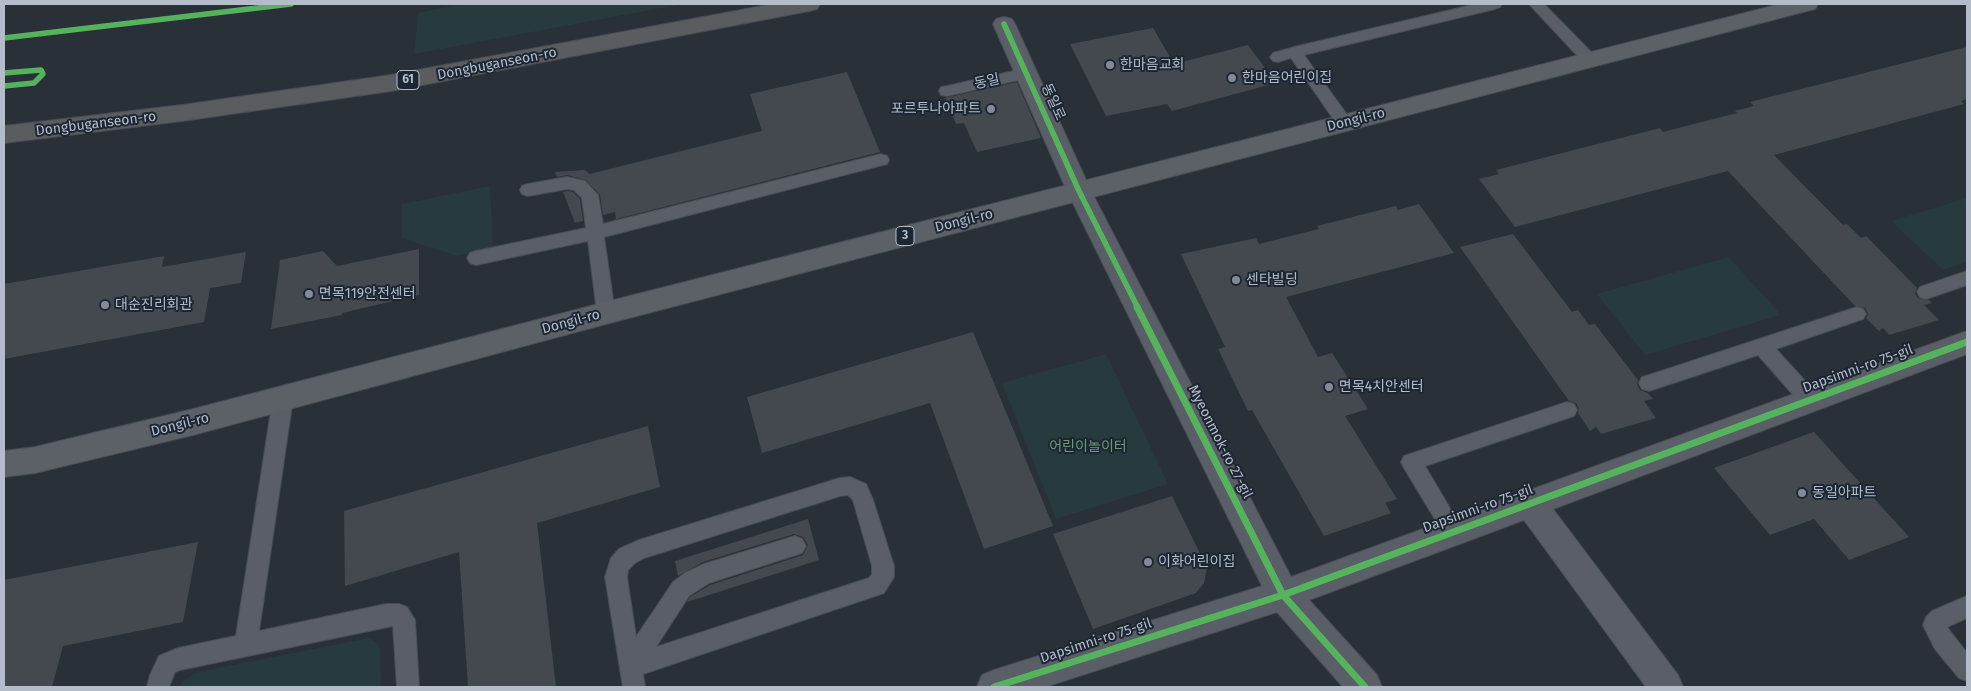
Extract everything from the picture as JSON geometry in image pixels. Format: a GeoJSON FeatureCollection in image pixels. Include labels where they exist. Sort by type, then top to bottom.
{"type":"FeatureCollection","features":[{"type":"Feature","properties":{"kind":"highway","name":"Dongbuganseon-ro"},"geometry":{"type":"LineString","coordinates":[[4,135],[182,113],[391,83],[809,4]]}},
{"type":"Feature","properties":{"kind":"main road","name":"Dongil-ro"},"geometry":{"type":"LineString","coordinates":[[4,464],[54,455],[283,398],[1807,4]]}},
{"type":"Feature","properties":{"kind":"street","name":"동일로"},"geometry":{"type":"LineString","coordinates":[[1004,24],[1079,191]]}},
{"type":"Feature","properties":{"kind":"street","name":"Myeonmok-ro 27-gil"},"geometry":{"type":"LineString","coordinates":[[1079,191],[1283,595],[1365,687]]}},
{"type":"Feature","properties":{"kind":"street","name":"Dapsimni-ro 75-gil"},"geometry":{"type":"LineString","coordinates":[[994,687],[1283,595],[1967,342]]}},
{"type":"Feature","properties":{"kind":"street"},"geometry":{"type":"LineString","coordinates":[[1530,503],[1666,687]]}},
{"type":"Feature","properties":{"kind":"lane"},"geometry":{"type":"LineString","coordinates":[[1278,57],[1495,4]]}},
{"type":"Feature","properties":{"kind":"lane"},"geometry":{"type":"LineString","coordinates":[[1536,4],[1590,60]]}},
{"type":"Feature","properties":{"kind":"lane"},"geometry":{"type":"LineString","coordinates":[[1294,52],[1345,123]]}},
{"type":"Feature","properties":{"kind":"lane","name":"동일"},"geometry":{"type":"LineString","coordinates":[[947,90],[1027,74]]}},
{"type":"Feature","properties":{"kind":"lane"},"geometry":{"type":"LineString","coordinates":[[476,258],[595,233],[881,160]]}},
{"type":"Feature","properties":{"kind":"lane"},"geometry":{"type":"LineString","coordinates":[[528,190],[567,183],[579,185],[590,195],[606,313]]}},
{"type":"Feature","properties":{"kind":"lane"},"geometry":{"type":"LineString","coordinates":[[1926,292],[1967,278]]}},
{"type":"Feature","properties":{"kind":"lane"},"geometry":{"type":"LineString","coordinates":[[1649,383],[1858,314]]}},
{"type":"Feature","properties":{"kind":"lane"},"geometry":{"type":"LineString","coordinates":[[1762,346],[1810,400]]}},
{"type":"Feature","properties":{"kind":"lane"},"geometry":{"type":"LineString","coordinates":[[246,645],[283,398]]}},
{"type":"Feature","properties":{"kind":"lane"},"geometry":{"type":"LineString","coordinates":[[1454,532],[1411,462],[1567,410]]}},
{"type":"Feature","properties":{"kind":"lane"},"geometry":{"type":"LineString","coordinates":[[850,486],[858,491],[863,500],[883,566],[883,577],[876,586],[632,677],[616,577],[619,565],[627,556],[639,550],[840,487],[850,486]]}},
{"type":"Feature","properties":{"kind":"lane"},"geometry":{"type":"LineString","coordinates":[[632,677],[681,589],[704,574],[795,546]]}},
{"type":"Feature","properties":{"kind":"lane"},"geometry":{"type":"LineString","coordinates":[[1967,607],[1940,619],[1934,625],[1943,641],[1967,670]]}},
{"type":"Feature","properties":{"kind":"lane"},"geometry":{"type":"LineString","coordinates":[[158,687],[160,675],[167,664],[178,659],[386,615],[398,615],[404,620],[408,687]]}},
{"type":"Feature","properties":{"kind":"green space"},"geometry":{"type":"Polygon","coordinates":[[[463,4],[683,4],[414,54],[418,13],[463,4]]]}},
{"type":"Feature","properties":{"kind":"green space"},"geometry":{"type":"Polygon","coordinates":[[[490,186],[493,248],[457,256],[402,238],[402,204],[490,186]]]}},
{"type":"Feature","properties":{"kind":"green space"},"geometry":{"type":"Polygon","coordinates":[[[1967,198],[1967,262],[1943,270],[1891,221],[1967,198]]]}},
{"type":"Feature","properties":{"kind":"green space"},"geometry":{"type":"Polygon","coordinates":[[[1729,257],[1781,315],[1645,355],[1597,294],[1729,257]]]}},
{"type":"Feature","properties":{"kind":"green space","name":"어린이놀이터"},"geometry":{"type":"Polygon","coordinates":[[[1106,354],[1168,484],[1056,519],[1002,383],[1106,354]]]}},
{"type":"Feature","properties":{"kind":"green space"},"geometry":{"type":"Polygon","coordinates":[[[369,638],[376,642],[380,648],[381,687],[179,687],[182,682],[194,674],[208,670],[369,638]]]}},
{"type":"Feature","properties":{"kind":"building"},"geometry":{"type":"Polygon","coordinates":[[[1153,28],[1174,64],[1248,45],[1276,83],[1172,111],[1167,104],[1106,116],[1070,44],[1153,28]]]}},
{"type":"Feature","properties":{"kind":"building"},"geometry":{"type":"Polygon","coordinates":[[[1967,47],[1967,99],[1961,101],[1964,104],[1774,155],[1843,225],[1847,224],[1861,238],[1866,236],[1917,288],[1915,293],[1918,298],[1929,300],[1932,303],[1924,305],[1939,320],[1889,335],[1883,328],[1879,331],[1866,318],[1868,313],[1865,308],[1855,306],[1728,171],[1515,227],[1479,179],[1499,174],[1496,170],[1660,128],[1663,132],[1737,113],[1735,111],[1754,106],[1750,102],[1967,47]]]}},
{"type":"Feature","properties":{"kind":"building"},"geometry":{"type":"Polygon","coordinates":[[[847,72],[880,152],[616,219],[615,212],[603,215],[600,195],[586,180],[567,175],[557,177],[555,172],[585,170],[590,174],[762,131],[750,94],[847,72]]]}},
{"type":"Feature","properties":{"kind":"building","name":"포르투나아파트"},"geometry":{"type":"Polygon","coordinates":[[[1017,82],[1041,138],[977,152],[964,123],[956,124],[945,98],[1017,82]]]}},
{"type":"Feature","properties":{"kind":"building"},"geometry":{"type":"Polygon","coordinates":[[[563,192],[573,192],[580,199],[583,221],[575,223],[563,192]]]}},
{"type":"Feature","properties":{"kind":"building"},"geometry":{"type":"Polygon","coordinates":[[[1419,204],[1454,253],[1286,297],[1318,357],[1332,353],[1368,409],[1345,416],[1397,499],[1385,503],[1391,513],[1324,536],[1252,410],[1248,411],[1218,349],[1225,347],[1181,254],[1256,238],[1259,244],[1319,229],[1317,226],[1396,206],[1398,210],[1419,204]]]}},
{"type":"Feature","properties":{"kind":"building"},"geometry":{"type":"Polygon","coordinates":[[[1513,234],[1572,312],[1578,310],[1589,325],[1595,324],[1638,380],[1637,384],[1640,390],[1648,393],[1653,399],[1644,401],[1656,418],[1601,434],[1596,427],[1590,431],[1578,413],[1579,409],[1576,403],[1569,401],[1460,247],[1513,234]]]}},
{"type":"Feature","properties":{"kind":"building"},"geometry":{"type":"Polygon","coordinates":[[[419,249],[419,295],[342,313],[342,315],[271,329],[280,260],[323,251],[337,266],[419,249]]]}},
{"type":"Feature","properties":{"kind":"building","name":"대순진리회관"},"geometry":{"type":"Polygon","coordinates":[[[246,252],[241,283],[210,288],[204,322],[4,359],[4,284],[164,256],[162,267],[246,252]]]}},
{"type":"Feature","properties":{"kind":"building"},"geometry":{"type":"Polygon","coordinates":[[[973,332],[1053,526],[984,549],[930,403],[762,453],[747,397],[973,332]]]}},
{"type":"Feature","properties":{"kind":"building"},"geometry":{"type":"Polygon","coordinates":[[[648,426],[660,487],[537,523],[556,687],[468,687],[459,552],[345,586],[344,511],[648,426]]]}},
{"type":"Feature","properties":{"kind":"building","name":"동일아파트"},"geometry":{"type":"Polygon","coordinates":[[[1814,432],[1909,537],[1849,560],[1814,519],[1770,535],[1714,468],[1814,432]]]}},
{"type":"Feature","properties":{"kind":"building"},"geometry":{"type":"Polygon","coordinates":[[[1172,496],[1207,568],[1204,583],[1196,593],[1093,629],[1053,534],[1172,496]]]}},
{"type":"Feature","properties":{"kind":"building"},"geometry":{"type":"Polygon","coordinates":[[[808,519],[819,560],[687,602],[690,597],[710,585],[803,555],[808,545],[803,537],[794,534],[703,562],[678,576],[675,561],[808,519]]]}},
{"type":"Feature","properties":{"kind":"building"},"geometry":{"type":"Polygon","coordinates":[[[198,542],[183,622],[63,646],[52,687],[4,687],[4,580],[198,542]]]}},
{"type":"Feature","properties":{"kind":"cycle path"},"geometry":{"type":"LineString","coordinates":[[4,38],[291,4]]}},
{"type":"Feature","properties":{"kind":"cycle path"},"geometry":{"type":"LineString","coordinates":[[1004,24],[1079,191],[1283,595],[1365,687]]}},
{"type":"Feature","properties":{"kind":"cycle path"},"geometry":{"type":"LineString","coordinates":[[4,73],[41,70],[43,74],[34,83],[4,86]]}},
{"type":"Feature","properties":{"kind":"cycle path"},"geometry":{"type":"LineString","coordinates":[[994,687],[1283,595],[1967,342]]}},
{"type":"Feature","properties":{"kind":"place","name":"한마음교회"},"geometry":{"type":"Point","coordinates":[1110,65]}},
{"type":"Feature","properties":{"kind":"place","name":"한마음어린이집"},"geometry":{"type":"Point","coordinates":[1232,78]}},
{"type":"Feature","properties":{"kind":"place","name":"포르투나아파트"},"geometry":{"type":"Point","coordinates":[991,109]}},
{"type":"Feature","properties":{"kind":"place","name":"센타빌딩"},"geometry":{"type":"Point","coordinates":[1236,280]}},
{"type":"Feature","properties":{"kind":"place","name":"면목119안전센터"},"geometry":{"type":"Point","coordinates":[309,294]}},
{"type":"Feature","properties":{"kind":"place","name":"대순진리회관"},"geometry":{"type":"Point","coordinates":[105,305]}},
{"type":"Feature","properties":{"kind":"place","name":"면목4치안센터"},"geometry":{"type":"Point","coordinates":[1329,387]}},
{"type":"Feature","properties":{"kind":"place","name":"동일아파트"},"geometry":{"type":"Point","coordinates":[1802,493]}},
{"type":"Feature","properties":{"kind":"place","name":"이화어린이집"},"geometry":{"type":"Point","coordinates":[1148,562]}}]}
